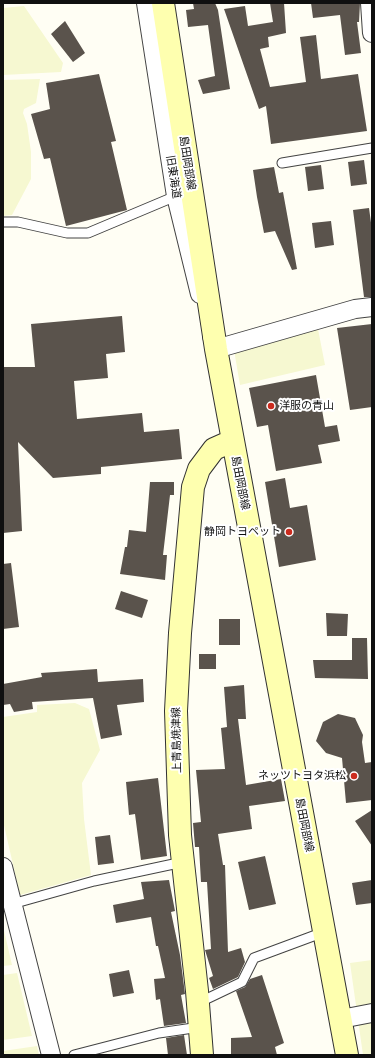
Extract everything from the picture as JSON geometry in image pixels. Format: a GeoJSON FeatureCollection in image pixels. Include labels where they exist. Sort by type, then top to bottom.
{"type":"FeatureCollection","features":[{"type":"Feature","properties":{"kind":"main road","name":"島田岡部線"},"geometry":{"type":"LineString","coordinates":[[163,3],[216,348],[232,441],[347,1055]]}},
{"type":"Feature","properties":{"kind":"main road","name":"上青島焼津線"},"geometry":{"type":"LineString","coordinates":[[202,1055],[183,862],[177,776],[176,711],[180,633],[193,487],[199,469],[214,449],[232,441]]}},
{"type":"Feature","properties":{"kind":"street","name":"旧東海道"},"geometry":{"type":"LineString","coordinates":[[146,3],[176,196],[192,268],[216,348]]}},
{"type":"Feature","properties":{"kind":"street"},"geometry":{"type":"LineString","coordinates":[[370,3],[372,33]]}},
{"type":"Feature","properties":{"kind":"street"},"geometry":{"type":"LineString","coordinates":[[216,348],[355,309],[372,307]]}},
{"type":"Feature","properties":{"kind":"street"},"geometry":{"type":"LineString","coordinates":[[3,867],[51,1055]]}},
{"type":"Feature","properties":{"kind":"street"},"geometry":{"type":"LineString","coordinates":[[341,1019],[372,1013]]}},
{"type":"Feature","properties":{"kind":"lane"},"geometry":{"type":"LineString","coordinates":[[282,163],[372,148]]}},
{"type":"Feature","properties":{"kind":"lane"},"geometry":{"type":"LineString","coordinates":[[3,222],[18,222],[67,233],[88,233],[176,196]]}},
{"type":"Feature","properties":{"kind":"lane"},"geometry":{"type":"LineString","coordinates":[[12,904],[94,881],[183,862]]}},
{"type":"Feature","properties":{"kind":"lane"},"geometry":{"type":"LineString","coordinates":[[198,1004],[242,982],[254,958],[324,932]]}},
{"type":"Feature","properties":{"kind":"lane"},"geometry":{"type":"LineString","coordinates":[[74,1055],[159,1034],[200,1027]]}},
{"type":"Feature","properties":{"kind":"green space"},"geometry":{"type":"Polygon","coordinates":[[[24,6],[63,63],[61,72],[3,75],[3,8],[24,6]]]}},
{"type":"Feature","properties":{"kind":"green space"},"geometry":{"type":"Polygon","coordinates":[[[40,79],[36,103],[24,109],[23,113],[27,124],[31,152],[31,179],[12,215],[3,216],[3,80],[40,79]]]}},
{"type":"Feature","properties":{"kind":"green space"},"geometry":{"type":"Polygon","coordinates":[[[317,324],[325,365],[240,385],[234,350],[317,324]]]}},
{"type":"Feature","properties":{"kind":"green space"},"geometry":{"type":"Polygon","coordinates":[[[75,703],[89,709],[100,750],[82,783],[84,819],[91,875],[20,895],[3,821],[3,717],[37,712],[37,705],[75,703]]]}},
{"type":"Feature","properties":{"kind":"green space"},"geometry":{"type":"Polygon","coordinates":[[[3,926],[12,965],[3,966],[3,926]]]}},
{"type":"Feature","properties":{"kind":"green space"},"geometry":{"type":"Polygon","coordinates":[[[372,960],[372,1055],[363,1055],[350,963],[372,960]]]}},
{"type":"Feature","properties":{"kind":"green space"},"geometry":{"type":"Polygon","coordinates":[[[17,973],[32,1036],[3,1040],[3,975],[17,973]]]}},
{"type":"Feature","properties":{"kind":"green space"},"geometry":{"type":"Polygon","coordinates":[[[37,1046],[39,1055],[3,1055],[3,1051],[37,1046]]]}},
{"type":"Feature","properties":{"kind":"building"},"geometry":{"type":"Polygon","coordinates":[[[193,3],[215,3],[218,10],[230,89],[203,94],[198,80],[215,76],[208,25],[188,27],[186,10],[194,9],[193,3]]]}},
{"type":"Feature","properties":{"kind":"building"},"geometry":{"type":"Polygon","coordinates":[[[270,3],[284,3],[286,33],[268,37],[269,47],[260,49],[270,87],[306,82],[300,37],[316,35],[321,79],[358,74],[367,131],[271,144],[266,106],[259,109],[224,9],[245,6],[248,26],[273,22],[270,3]]]}},
{"type":"Feature","properties":{"kind":"building"},"geometry":{"type":"Polygon","coordinates":[[[311,3],[360,3],[359,22],[357,22],[361,53],[345,55],[340,15],[313,18],[311,3]]]}},
{"type":"Feature","properties":{"kind":"building"},"geometry":{"type":"Polygon","coordinates":[[[65,21],[85,53],[73,62],[51,34],[65,21]]]}},
{"type":"Feature","properties":{"kind":"building"},"geometry":{"type":"Polygon","coordinates":[[[99,74],[116,141],[111,142],[127,210],[66,226],[50,158],[44,159],[31,114],[50,109],[46,83],[99,74]]]}},
{"type":"Feature","properties":{"kind":"building"},"geometry":{"type":"Polygon","coordinates":[[[364,160],[367,184],[351,186],[348,162],[364,160]]]}},
{"type":"Feature","properties":{"kind":"building"},"geometry":{"type":"Polygon","coordinates":[[[321,165],[324,189],[308,191],[305,167],[321,165]]]}},
{"type":"Feature","properties":{"kind":"building"},"geometry":{"type":"Polygon","coordinates":[[[274,167],[279,193],[283,192],[297,269],[292,270],[275,231],[264,233],[257,197],[253,170],[274,167]]]}},
{"type":"Feature","properties":{"kind":"building"},"geometry":{"type":"Polygon","coordinates":[[[369,208],[372,230],[372,297],[364,297],[353,210],[369,208]]]}},
{"type":"Feature","properties":{"kind":"building"},"geometry":{"type":"Polygon","coordinates":[[[331,221],[334,245],[315,248],[312,223],[331,221]]]}},
{"type":"Feature","properties":{"kind":"building"},"geometry":{"type":"Polygon","coordinates":[[[122,316],[125,352],[106,354],[108,378],[74,381],[77,419],[142,413],[144,432],[179,429],[182,459],[101,467],[101,474],[53,478],[18,442],[22,531],[3,533],[3,367],[35,367],[31,324],[122,316]]]}},
{"type":"Feature","properties":{"kind":"building"},"geometry":{"type":"Polygon","coordinates":[[[372,324],[372,407],[350,410],[337,328],[372,324]]]}},
{"type":"Feature","properties":{"kind":"building"},"geometry":{"type":"Polygon","coordinates":[[[316,375],[325,427],[337,425],[340,441],[318,445],[322,463],[276,471],[268,425],[257,427],[249,388],[316,375]]]}},
{"type":"Feature","properties":{"kind":"building"},"geometry":{"type":"Polygon","coordinates":[[[285,478],[290,508],[307,505],[316,560],[279,567],[265,482],[285,478]]]}},
{"type":"Feature","properties":{"kind":"building"},"geometry":{"type":"Polygon","coordinates":[[[150,482],[174,482],[174,495],[170,495],[163,555],[167,555],[165,580],[120,574],[125,547],[127,547],[129,530],[146,532],[150,482]]]}},
{"type":"Feature","properties":{"kind":"building"},"geometry":{"type":"Polygon","coordinates":[[[11,563],[19,627],[3,629],[3,564],[11,563]]]}},
{"type":"Feature","properties":{"kind":"building"},"geometry":{"type":"Polygon","coordinates":[[[121,591],[148,600],[142,618],[115,609],[121,591]]]}},
{"type":"Feature","properties":{"kind":"building"},"geometry":{"type":"Polygon","coordinates":[[[326,613],[348,614],[347,636],[327,636],[326,613]]]}},
{"type":"Feature","properties":{"kind":"building"},"geometry":{"type":"Polygon","coordinates":[[[219,619],[240,619],[240,645],[219,645],[219,619]]]}},
{"type":"Feature","properties":{"kind":"building"},"geometry":{"type":"Polygon","coordinates":[[[352,638],[367,638],[368,679],[315,678],[313,660],[352,660],[352,638]]]}},
{"type":"Feature","properties":{"kind":"building"},"geometry":{"type":"Polygon","coordinates":[[[199,654],[216,654],[216,669],[199,669],[199,654]]]}},
{"type":"Feature","properties":{"kind":"building"},"geometry":{"type":"Polygon","coordinates":[[[97,669],[98,682],[143,679],[144,702],[117,705],[122,735],[101,739],[93,698],[32,702],[33,709],[14,712],[10,704],[3,705],[3,684],[42,677],[41,673],[97,669]]]}},
{"type":"Feature","properties":{"kind":"building"},"geometry":{"type":"Polygon","coordinates":[[[244,685],[246,719],[238,719],[246,785],[281,779],[285,801],[249,806],[252,829],[218,834],[223,865],[225,865],[228,952],[241,948],[245,962],[238,977],[213,989],[209,978],[213,976],[205,950],[211,949],[207,882],[201,882],[199,847],[195,847],[193,823],[201,822],[196,770],[225,769],[221,728],[227,727],[224,687],[244,685]]]}},
{"type":"Feature","properties":{"kind":"building"},"geometry":{"type":"Polygon","coordinates":[[[338,714],[355,718],[363,735],[362,742],[365,763],[372,762],[372,800],[346,803],[342,758],[326,753],[316,741],[323,722],[338,714]]]}},
{"type":"Feature","properties":{"kind":"building"},"geometry":{"type":"Polygon","coordinates":[[[158,778],[167,856],[141,860],[135,814],[129,815],[126,782],[158,778]]]}},
{"type":"Feature","properties":{"kind":"building"},"geometry":{"type":"Polygon","coordinates":[[[372,810],[372,846],[355,821],[372,810]]]}},
{"type":"Feature","properties":{"kind":"building"},"geometry":{"type":"Polygon","coordinates":[[[110,835],[114,863],[98,865],[95,837],[110,835]]]}},
{"type":"Feature","properties":{"kind":"building"},"geometry":{"type":"Polygon","coordinates":[[[265,856],[276,904],[249,910],[238,862],[265,856]]]}},
{"type":"Feature","properties":{"kind":"building"},"geometry":{"type":"Polygon","coordinates":[[[169,880],[175,911],[171,912],[180,955],[185,994],[181,995],[186,1023],[164,1026],[160,999],[156,1000],[154,979],[165,978],[158,946],[156,946],[151,917],[116,923],[113,905],[144,899],[141,882],[169,880]]]}},
{"type":"Feature","properties":{"kind":"building"},"geometry":{"type":"Polygon","coordinates":[[[372,880],[372,903],[356,905],[352,883],[372,880]]]}},
{"type":"Feature","properties":{"kind":"building"},"geometry":{"type":"Polygon","coordinates":[[[129,970],[134,993],[113,997],[109,974],[129,970]]]}},
{"type":"Feature","properties":{"kind":"building"},"geometry":{"type":"Polygon","coordinates":[[[262,975],[284,1043],[275,1047],[277,1055],[231,1055],[231,1038],[252,1037],[236,991],[245,987],[250,979],[262,975]]]}},
{"type":"Feature","properties":{"kind":"building"},"geometry":{"type":"Polygon","coordinates":[[[184,1035],[187,1055],[168,1055],[166,1038],[184,1035]]]}},
{"type":"Feature","properties":{"kind":"place","name":"洋服の青山"},"geometry":{"type":"Point","coordinates":[271,406]}},
{"type":"Feature","properties":{"kind":"place","name":"静岡トヨペット"},"geometry":{"type":"Point","coordinates":[289,532]}},
{"type":"Feature","properties":{"kind":"place","name":"ネッツトヨタ浜松"},"geometry":{"type":"Point","coordinates":[354,776]}}]}
